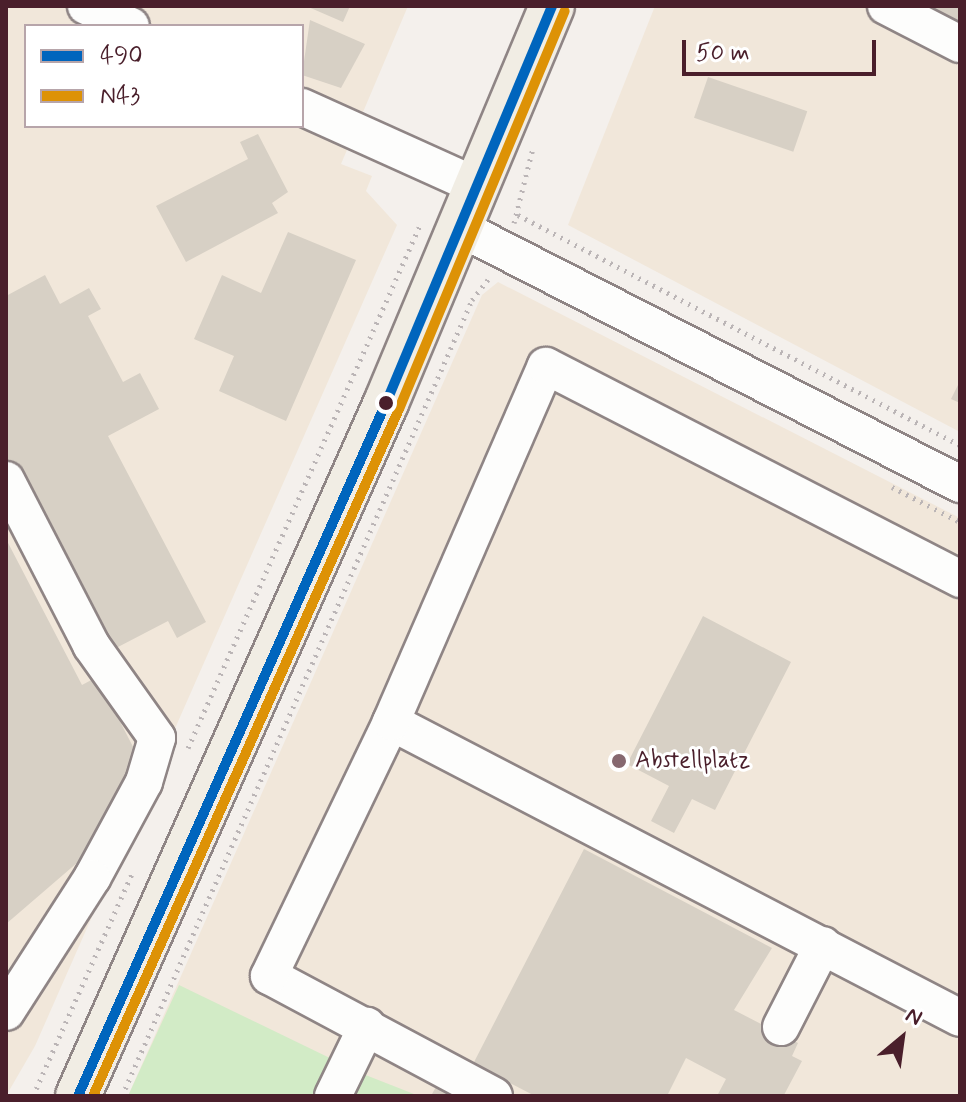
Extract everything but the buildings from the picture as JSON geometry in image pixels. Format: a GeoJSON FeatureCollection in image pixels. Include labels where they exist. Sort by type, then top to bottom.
{"type":"FeatureCollection","features":[{"type":"Feature","properties":{"kind":"main road"},"geometry":{"type":"LineString","coordinates":[[78,1096],[460,228],[460,179],[552,6]]}},
{"type":"Feature","properties":{"kind":"street"},"geometry":{"type":"LineString","coordinates":[[86,6],[126,18]]}},
{"type":"Feature","properties":{"kind":"street"},"geometry":{"type":"LineString","coordinates":[[886,6],[960,44]]}},
{"type":"Feature","properties":{"kind":"street"},"geometry":{"type":"LineString","coordinates":[[304,108],[460,179]]}},
{"type":"Feature","properties":{"kind":"street"},"geometry":{"type":"LineString","coordinates":[[460,228],[960,484]]}},
{"type":"Feature","properties":{"kind":"street"},"geometry":{"type":"LineString","coordinates":[[494,1096],[269,976],[391,722],[546,366],[960,579]]}},
{"type":"Feature","properties":{"kind":"street"},"geometry":{"type":"LineString","coordinates":[[6,480],[91,645],[157,738],[144,782],[92,878],[6,1012]]}},
{"type":"Feature","properties":{"kind":"street"},"geometry":{"type":"LineString","coordinates":[[391,722],[960,1018]]}},
{"type":"Feature","properties":{"kind":"street"},"geometry":{"type":"LineString","coordinates":[[781,1027],[823,945]]}},
{"type":"Feature","properties":{"kind":"street"},"geometry":{"type":"LineString","coordinates":[[104,1096],[114,1015]]}},
{"type":"Feature","properties":{"kind":"street"},"geometry":{"type":"LineString","coordinates":[[333,1096],[367,1026]]}},
{"type":"Feature","properties":{"kind":"path"},"geometry":{"type":"LineString","coordinates":[[528,162],[518,215],[960,445]]}},
{"type":"Feature","properties":{"kind":"path"},"geometry":{"type":"LineString","coordinates":[[180,766],[460,179]]}},
{"type":"Feature","properties":{"kind":"path"},"geometry":{"type":"LineString","coordinates":[[122,1096],[472,300],[487,284]]}},
{"type":"Feature","properties":{"kind":"path"},"geometry":{"type":"LineString","coordinates":[[33,1096],[135,866]]}},
{"type":"Feature","properties":{"kind":"shaded area"},"geometry":{"type":"Polygon","coordinates":[[[6,6],[408,6],[341,164],[372,176],[366,191],[397,225],[35,1046],[6,1096],[6,6]]]}},
{"type":"Feature","properties":{"kind":"shaded area"},"geometry":{"type":"Polygon","coordinates":[[[655,6],[960,6],[960,432],[568,225],[655,6]]]}},
{"type":"Feature","properties":{"kind":"shaded area","name":"Abstellplatz"},"geometry":{"type":"Polygon","coordinates":[[[498,282],[960,518],[960,1096],[128,1096],[482,295],[498,282]]]}},
{"type":"Feature","properties":{"kind":"green space"},"geometry":{"type":"Polygon","coordinates":[[[179,985],[336,1061],[318,1096],[128,1096],[179,985]]]}},
{"type":"Feature","properties":{"kind":"green space"},"geometry":{"type":"Polygon","coordinates":[[[358,1072],[419,1096],[349,1096],[358,1072]]]}},
{"type":"Feature","properties":{"kind":"transit line","name":"490"},"geometry":{"type":"LineString","coordinates":[[78,1096],[386,403],[552,6]]}},
{"type":"Feature","properties":{"kind":"transit line","name":"N43"},"geometry":{"type":"LineString","coordinates":[[93,1096],[399,409],[565,11]]}},
{"type":"Feature","properties":{"kind":"place","name":"Abstellplatz"},"geometry":{"type":"Point","coordinates":[619,761]}}]}
